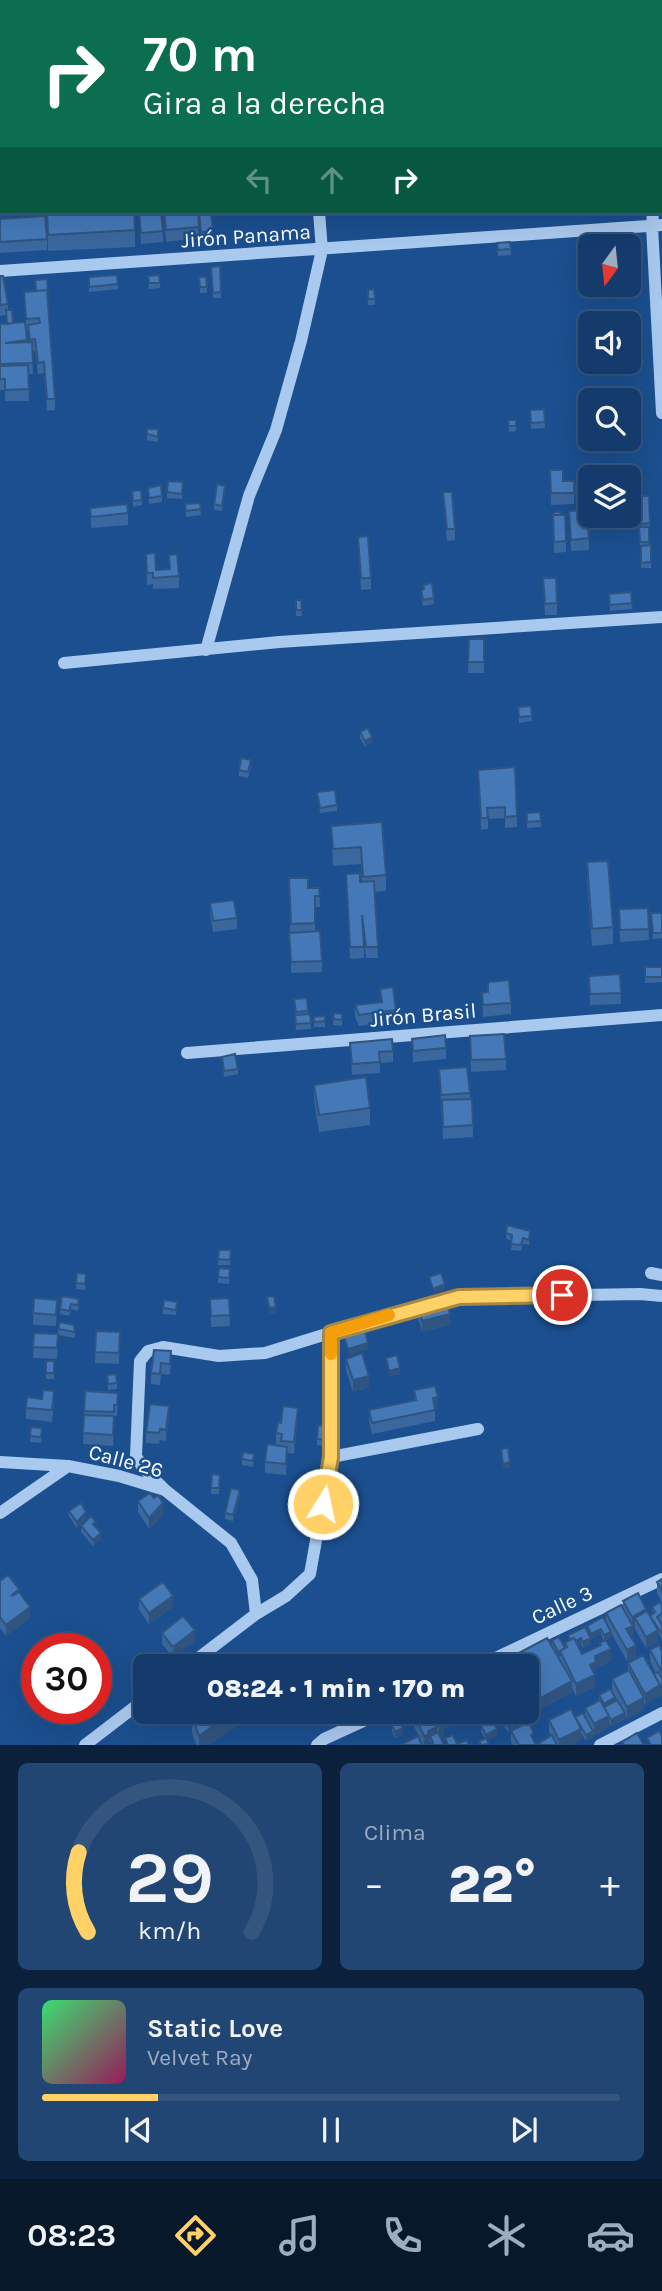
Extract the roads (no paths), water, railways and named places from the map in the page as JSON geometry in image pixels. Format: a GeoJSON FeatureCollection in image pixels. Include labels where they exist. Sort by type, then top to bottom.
{"type":"FeatureCollection","features":[{"type":"Feature","properties":{"kind":"street"},"geometry":{"type":"LineString","coordinates":[[206,650],[249,496],[276,430],[301,341],[322,250],[319,214]]}},
{"type":"Feature","properties":{"kind":"street"},"geometry":{"type":"LineString","coordinates":[[657,225],[662,412]]}},
{"type":"Feature","properties":{"kind":"street","name":"Jirón Panama"},"geometry":{"type":"LineString","coordinates":[[0,271],[657,225]]}},
{"type":"Feature","properties":{"kind":"street"},"geometry":{"type":"LineString","coordinates":[[64,663],[279,642],[662,617]]}},
{"type":"Feature","properties":{"kind":"street","name":"Jirón Brasil"},"geometry":{"type":"LineString","coordinates":[[187,1053],[662,1014]]}},
{"type":"Feature","properties":{"kind":"street"},"geometry":{"type":"LineString","coordinates":[[166,1490],[143,1468],[136,1456],[140,1362],[148,1351],[163,1347],[219,1356],[265,1353],[459,1297],[640,1294],[662,1296]]}},
{"type":"Feature","properties":{"kind":"street"},"geometry":{"type":"LineString","coordinates":[[204,1654],[256,1614],[286,1596],[310,1574],[331,1457],[331,1333]]}},
{"type":"Feature","properties":{"kind":"street"},"geometry":{"type":"LineString","coordinates":[[331,1457],[478,1429]]}},
{"type":"Feature","properties":{"kind":"street","name":"Calle 26"},"geometry":{"type":"LineString","coordinates":[[0,1462],[68,1466],[119,1476],[166,1490],[231,1543],[252,1580],[256,1614]]}},
{"type":"Feature","properties":{"kind":"street"},"geometry":{"type":"LineString","coordinates":[[0,1513],[68,1466]]}},
{"type":"Feature","properties":{"kind":"street","name":"Calle 3"},"geometry":{"type":"LineString","coordinates":[[503,1654],[662,1579]]}},
{"type":"Feature","properties":{"kind":"street"},"geometry":{"type":"LineString","coordinates":[[85,1745],[133,1708]]}},
{"type":"Feature","properties":{"kind":"street"},"geometry":{"type":"LineString","coordinates":[[600,1745],[662,1713]]}},
{"type":"Feature","properties":{"kind":"street"},"geometry":{"type":"LineString","coordinates":[[317,1745],[359,1724]]}}]}
